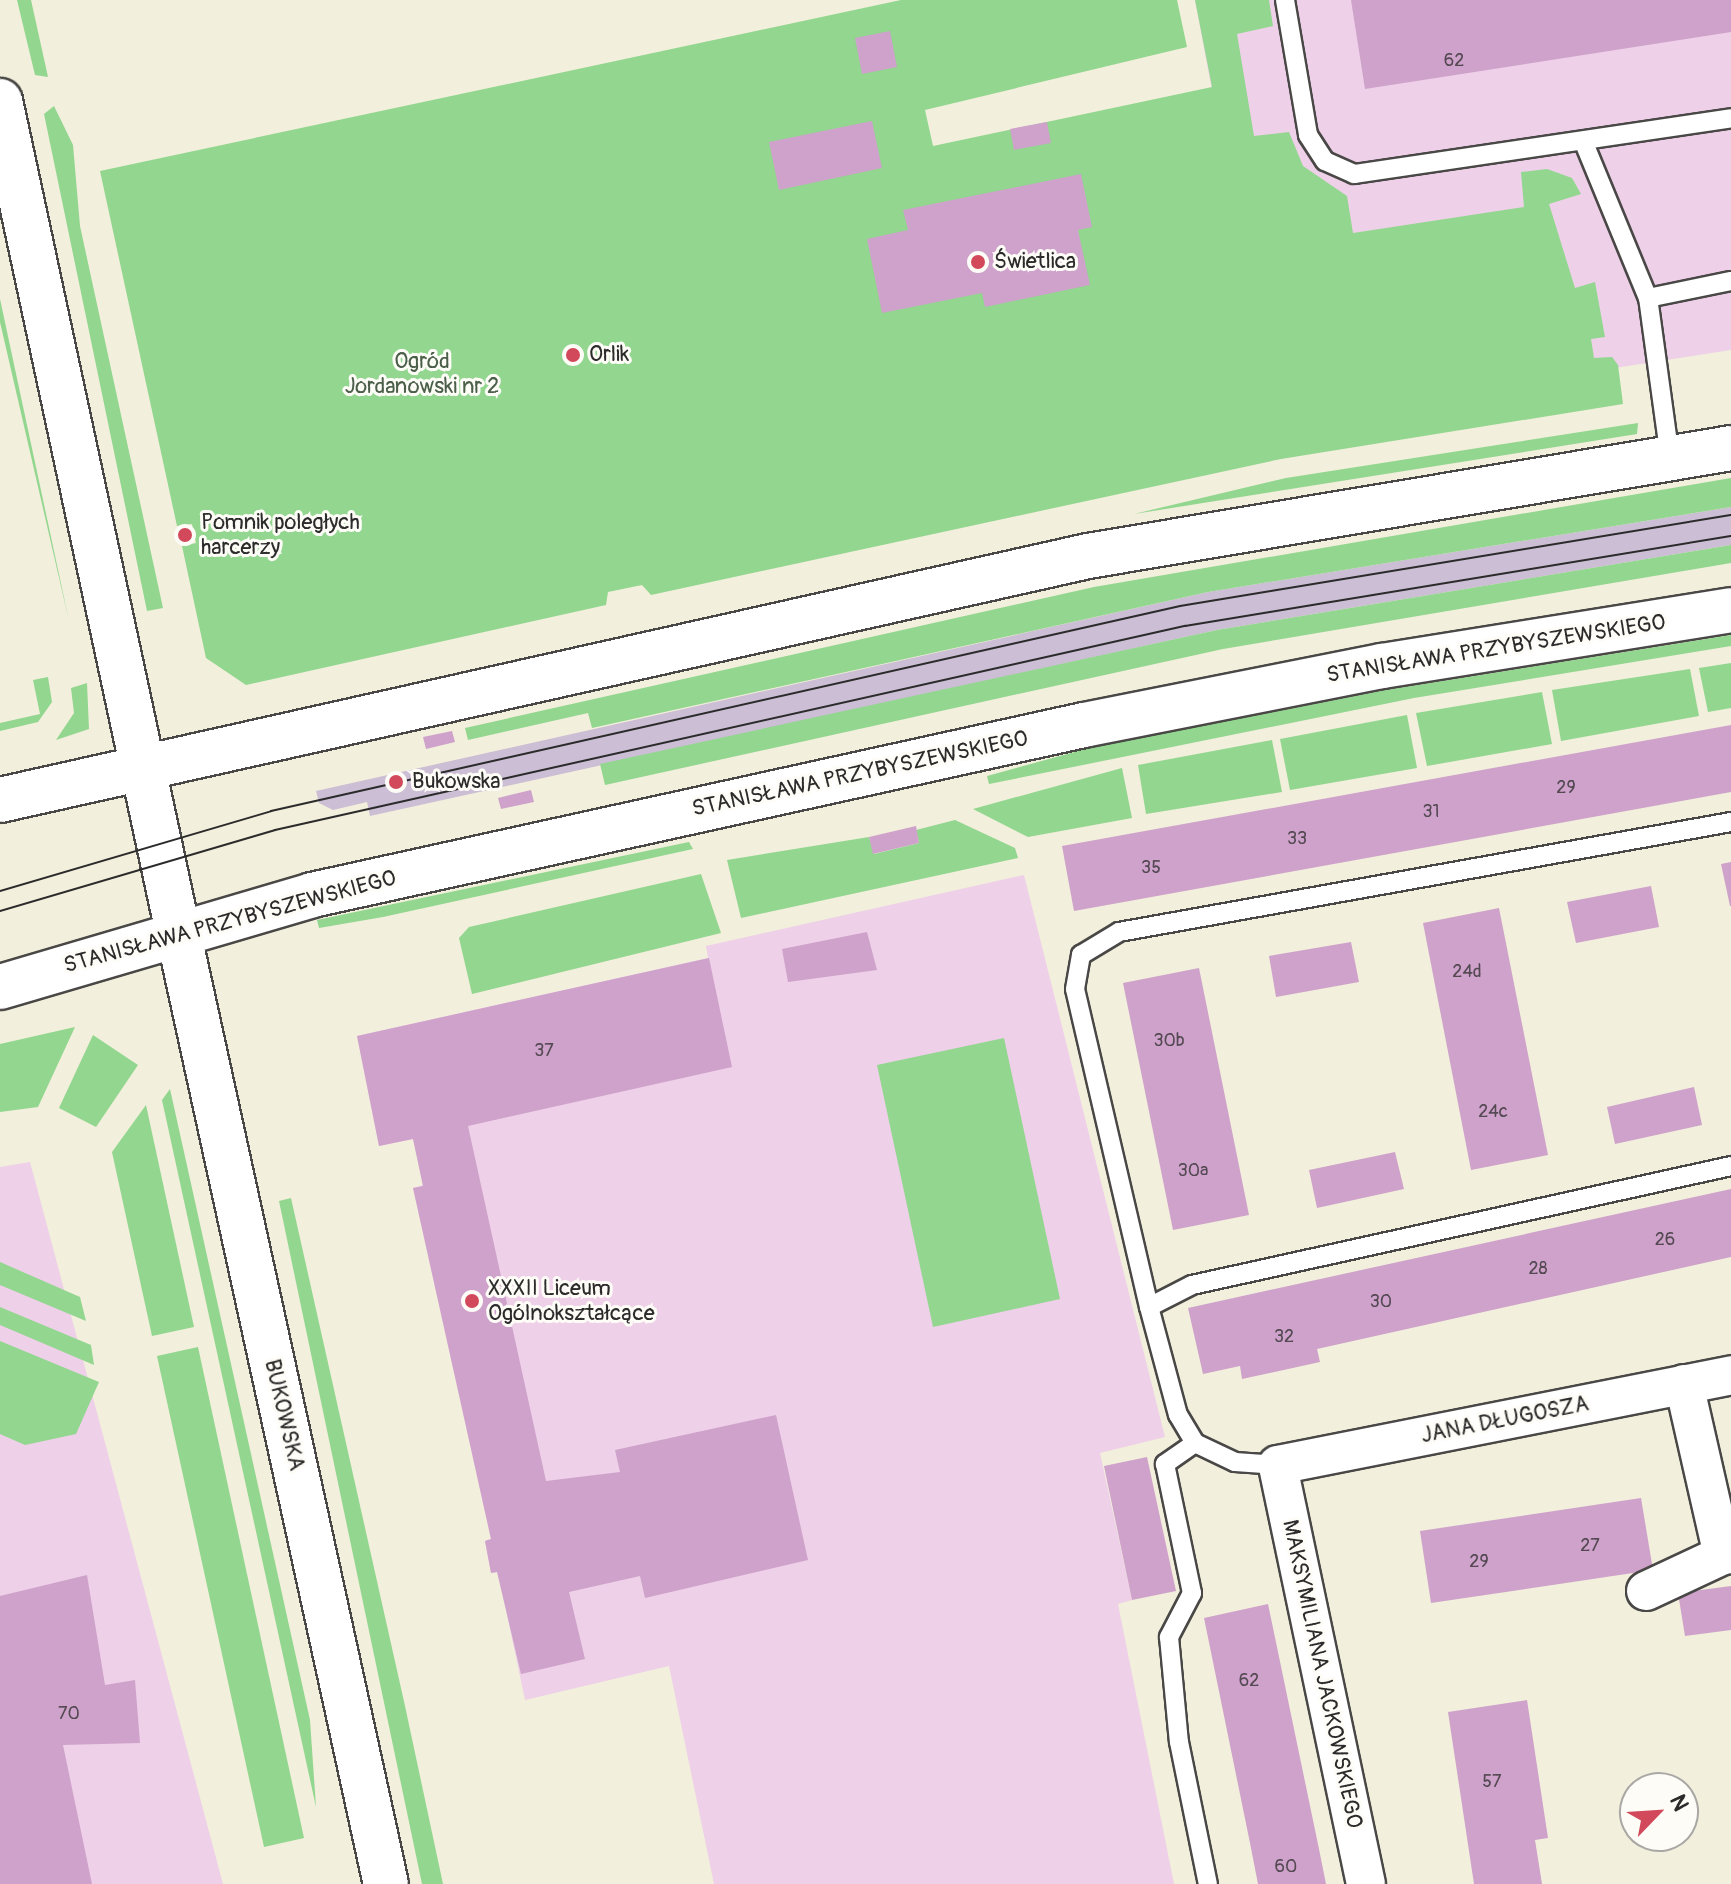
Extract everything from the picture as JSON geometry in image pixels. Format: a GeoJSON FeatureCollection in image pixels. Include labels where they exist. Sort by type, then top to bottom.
{"type":"FeatureCollection","features":[{"type":"Feature","properties":{"kind":"main road","name":"BUKOWSKA"},"geometry":{"type":"LineString","coordinates":[[0,101],[11,196],[142,765],[386,1884]]}},
{"type":"Feature","properties":{"kind":"main road"},"geometry":{"type":"LineString","coordinates":[[0,800],[142,765],[1058,562],[1731,448]]}},
{"type":"Feature","properties":{"kind":"main road","name":"STANISŁAWA PRZYBYSZEWSKIEGO"},"geometry":{"type":"LineString","coordinates":[[0,987],[178,932],[327,891],[1218,697],[1731,610]]}},
{"type":"Feature","properties":{"kind":"street","name":"JANA DŁUGOSZA"},"geometry":{"type":"LineString","coordinates":[[1278,1465],[1731,1375]]}},
{"type":"Feature","properties":{"kind":"street"},"geometry":{"type":"LineString","coordinates":[[1646,1591],[1727,1555],[1684,1384]]}},
{"type":"Feature","properties":{"kind":"street","name":"MAKSYMILIANA JACKOWSKIEGO"},"geometry":{"type":"LineString","coordinates":[[1278,1465],[1366,1884]]}},
{"type":"Feature","properties":{"kind":"lane"},"geometry":{"type":"LineString","coordinates":[[1285,0],[1308,135],[1339,169],[1369,175],[1731,118]]}},
{"type":"Feature","properties":{"kind":"lane"},"geometry":{"type":"LineString","coordinates":[[1584,143],[1648,298],[1670,458]]}},
{"type":"Feature","properties":{"kind":"lane"},"geometry":{"type":"LineString","coordinates":[[1648,298],[1731,281]]}},
{"type":"Feature","properties":{"kind":"lane"},"geometry":{"type":"LineString","coordinates":[[1278,1465],[1235,1462],[1195,1443],[1178,1415],[1149,1307],[1075,989],[1081,955],[1119,932],[1731,822]]}},
{"type":"Feature","properties":{"kind":"lane"},"geometry":{"type":"LineString","coordinates":[[1149,1307],[1192,1285],[1731,1166]]}},
{"type":"Feature","properties":{"kind":"lane"},"geometry":{"type":"LineString","coordinates":[[1195,1443],[1165,1464],[1192,1593],[1169,1637],[1179,1742],[1208,1884]]}},
{"type":"Feature","properties":{"kind":"shaded area"},"geometry":{"type":"Polygon","coordinates":[[[1195,0],[1731,0],[1731,350],[1583,373],[1281,459],[1195,0]]]}},
{"type":"Feature","properties":{"kind":"shaded area"},"geometry":{"type":"Polygon","coordinates":[[[1731,507],[1731,545],[1217,630],[370,816],[367,802],[333,810],[319,803],[316,791],[1208,592],[1731,507]]]}},
{"type":"Feature","properties":{"kind":"shaded area"},"geometry":{"type":"Polygon","coordinates":[[[1024,875],[1165,1437],[1100,1453],[1132,1600],[1118,1604],[1174,1884],[714,1884],[669,1666],[525,1700],[498,1572],[491,1573],[485,1541],[491,1539],[413,1188],[423,1185],[413,1139],[379,1146],[357,1036],[708,958],[706,946],[1024,875]]]}},
{"type":"Feature","properties":{"kind":"shaded area"},"geometry":{"type":"Polygon","coordinates":[[[30,1162],[223,1884],[0,1884],[0,1167],[30,1162]]]}},
{"type":"Feature","properties":{"kind":"green space"},"geometry":{"type":"Polygon","coordinates":[[[17,0],[31,0],[48,77],[35,75],[17,0]]]}},
{"type":"Feature","properties":{"kind":"green space","name":"Ogród Jordanowski nr 2"},"geometry":{"type":"Polygon","coordinates":[[[901,0],[1177,0],[1187,47],[925,110],[933,146],[1212,87],[1195,0],[1269,0],[1273,26],[1237,34],[1254,136],[1289,132],[1303,166],[1347,196],[1353,233],[1524,207],[1521,172],[1547,169],[1572,178],[1581,194],[1549,204],[1575,288],[1595,282],[1605,337],[1591,339],[1594,358],[1612,357],[1618,365],[1623,404],[1281,459],[651,595],[642,585],[608,592],[606,605],[246,685],[206,658],[182,546],[196,543],[192,524],[177,526],[100,171],[901,0]]]}},
{"type":"Feature","properties":{"kind":"green space"},"geometry":{"type":"Polygon","coordinates":[[[54,106],[73,145],[80,226],[163,608],[147,611],[44,114],[54,106]]]}},
{"type":"Feature","properties":{"kind":"green space"},"geometry":{"type":"Polygon","coordinates":[[[0,299],[69,621],[0,322],[0,299]]]}},
{"type":"Feature","properties":{"kind":"green space"},"geometry":{"type":"Polygon","coordinates":[[[1638,423],[1637,434],[1134,514],[1286,478],[1638,423]]]}},
{"type":"Feature","properties":{"kind":"green space"},"geometry":{"type":"Polygon","coordinates":[[[1731,478],[1731,507],[1208,592],[592,728],[588,713],[468,740],[465,728],[1094,587],[1731,478]]]}},
{"type":"Feature","properties":{"kind":"green space"},"geometry":{"type":"Polygon","coordinates":[[[1731,545],[1731,563],[1223,649],[605,785],[600,764],[1217,630],[1731,545]]]}},
{"type":"Feature","properties":{"kind":"green space"},"geometry":{"type":"Polygon","coordinates":[[[1731,635],[1731,646],[1414,698],[989,784],[987,776],[1089,748],[1386,690],[1731,635]]]}},
{"type":"Feature","properties":{"kind":"green space"},"geometry":{"type":"Polygon","coordinates":[[[1731,663],[1731,708],[1708,712],[1699,668],[1731,663]]]}},
{"type":"Feature","properties":{"kind":"green space"},"geometry":{"type":"Polygon","coordinates":[[[1690,669],[1699,716],[1561,741],[1552,690],[1690,669]]]}},
{"type":"Feature","properties":{"kind":"green space"},"geometry":{"type":"Polygon","coordinates":[[[48,677],[52,702],[38,722],[0,731],[0,723],[40,714],[33,680],[48,677]]]}},
{"type":"Feature","properties":{"kind":"green space"},"geometry":{"type":"Polygon","coordinates":[[[87,683],[89,729],[56,740],[74,713],[71,688],[87,683]]]}},
{"type":"Feature","properties":{"kind":"green space"},"geometry":{"type":"Polygon","coordinates":[[[1542,692],[1552,744],[1427,766],[1416,713],[1542,692]]]}},
{"type":"Feature","properties":{"kind":"green space"},"geometry":{"type":"Polygon","coordinates":[[[1407,715],[1417,768],[1290,790],[1280,739],[1407,715]]]}},
{"type":"Feature","properties":{"kind":"green space"},"geometry":{"type":"Polygon","coordinates":[[[1272,740],[1282,792],[1146,814],[1138,765],[1272,740]]]}},
{"type":"Feature","properties":{"kind":"green space"},"geometry":{"type":"Polygon","coordinates":[[[1122,768],[1132,818],[1028,837],[973,809],[1122,768]]]}},
{"type":"Feature","properties":{"kind":"green space"},"geometry":{"type":"Polygon","coordinates":[[[955,820],[1015,848],[1018,858],[741,918],[727,860],[869,837],[874,854],[919,843],[916,830],[955,820]]]}},
{"type":"Feature","properties":{"kind":"green space"},"geometry":{"type":"Polygon","coordinates":[[[689,842],[693,849],[383,917],[319,928],[317,920],[689,842]]]}},
{"type":"Feature","properties":{"kind":"green space"},"geometry":{"type":"Polygon","coordinates":[[[701,874],[721,933],[472,994],[459,938],[469,927],[701,874]]]}},
{"type":"Feature","properties":{"kind":"green space"},"geometry":{"type":"Polygon","coordinates":[[[75,1027],[38,1107],[0,1112],[0,1044],[75,1027]]]}},
{"type":"Feature","properties":{"kind":"green space"},"geometry":{"type":"Polygon","coordinates":[[[93,1035],[138,1065],[96,1127],[59,1108],[93,1035]]]}},
{"type":"Feature","properties":{"kind":"green space"},"geometry":{"type":"Polygon","coordinates":[[[1004,1038],[1060,1299],[933,1327],[877,1065],[1004,1038]]]}},
{"type":"Feature","properties":{"kind":"green space"},"geometry":{"type":"Polygon","coordinates":[[[170,1089],[310,1720],[316,1807],[162,1100],[170,1089]]]}},
{"type":"Feature","properties":{"kind":"green space"},"geometry":{"type":"Polygon","coordinates":[[[146,1105],[194,1327],[152,1336],[112,1152],[146,1105]]]}},
{"type":"Feature","properties":{"kind":"green space"},"geometry":{"type":"Polygon","coordinates":[[[291,1198],[443,1884],[422,1884],[279,1201],[291,1198]]]}},
{"type":"Feature","properties":{"kind":"green space"},"geometry":{"type":"Polygon","coordinates":[[[0,1262],[80,1297],[86,1321],[0,1285],[0,1262]]]}},
{"type":"Feature","properties":{"kind":"green space"},"geometry":{"type":"Polygon","coordinates":[[[0,1307],[91,1345],[94,1365],[0,1325],[0,1307]]]}},
{"type":"Feature","properties":{"kind":"green space"},"geometry":{"type":"Polygon","coordinates":[[[0,1341],[99,1382],[76,1434],[25,1445],[0,1434],[0,1341]]]}},
{"type":"Feature","properties":{"kind":"green space"},"geometry":{"type":"Polygon","coordinates":[[[198,1347],[304,1838],[264,1847],[157,1356],[198,1347]]]}},
{"type":"Feature","properties":{"kind":"building"},"geometry":{"type":"Polygon","coordinates":[[[1351,0],[1731,0],[1731,32],[1365,89],[1351,0]]]}},
{"type":"Feature","properties":{"kind":"building"},"geometry":{"type":"Polygon","coordinates":[[[890,31],[897,67],[862,74],[855,38],[890,31]]]}},
{"type":"Feature","properties":{"kind":"building"},"geometry":{"type":"Polygon","coordinates":[[[872,121],[882,168],[779,190],[769,142],[872,121]]]}},
{"type":"Feature","properties":{"kind":"building"},"geometry":{"type":"Polygon","coordinates":[[[1047,122],[1051,143],[1014,150],[1010,129],[1047,122]]]}},
{"type":"Feature","properties":{"kind":"building","name":"Świetlica"},"geometry":{"type":"Polygon","coordinates":[[[1081,174],[1092,227],[1078,230],[1090,285],[985,307],[982,293],[882,313],[867,239],[908,230],[903,210],[1081,174]]]}},
{"type":"Feature","properties":{"kind":"building"},"geometry":{"type":"Polygon","coordinates":[[[1731,725],[1731,792],[1074,911],[1062,846],[1731,725]]]}},
{"type":"Feature","properties":{"kind":"building"},"geometry":{"type":"Polygon","coordinates":[[[452,731],[455,742],[426,749],[423,737],[452,731]]]}},
{"type":"Feature","properties":{"kind":"building"},"geometry":{"type":"Polygon","coordinates":[[[531,790],[534,802],[501,809],[498,798],[531,790]]]}},
{"type":"Feature","properties":{"kind":"building"},"geometry":{"type":"Polygon","coordinates":[[[916,826],[919,843],[873,854],[869,837],[916,826]]]}},
{"type":"Feature","properties":{"kind":"building"},"geometry":{"type":"Polygon","coordinates":[[[1731,862],[1731,906],[1730,906],[1721,864],[1731,862]]]}},
{"type":"Feature","properties":{"kind":"building"},"geometry":{"type":"Polygon","coordinates":[[[1651,886],[1659,927],[1576,943],[1567,902],[1651,886]]]}},
{"type":"Feature","properties":{"kind":"building"},"geometry":{"type":"Polygon","coordinates":[[[1499,908],[1548,1155],[1471,1170],[1423,923],[1499,908]]]}},
{"type":"Feature","properties":{"kind":"building"},"geometry":{"type":"Polygon","coordinates":[[[867,932],[877,970],[788,982],[782,949],[867,932]]]}},
{"type":"Feature","properties":{"kind":"building"},"geometry":{"type":"Polygon","coordinates":[[[1351,942],[1359,982],[1276,997],[1269,956],[1351,942]]]}},
{"type":"Feature","properties":{"kind":"building","name":"XXXII Liceum Ogólnokształcące"},"geometry":{"type":"Polygon","coordinates":[[[709,958],[732,1067],[468,1126],[546,1481],[620,1472],[615,1450],[776,1415],[808,1560],[645,1598],[640,1576],[569,1592],[585,1659],[521,1674],[497,1572],[491,1573],[485,1541],[491,1539],[413,1188],[423,1186],[413,1139],[379,1146],[357,1036],[709,958]]]}},
{"type":"Feature","properties":{"kind":"building"},"geometry":{"type":"Polygon","coordinates":[[[1199,968],[1249,1215],[1173,1230],[1123,983],[1199,968]]]}},
{"type":"Feature","properties":{"kind":"building"},"geometry":{"type":"Polygon","coordinates":[[[1694,1087],[1702,1125],[1615,1144],[1607,1107],[1694,1087]]]}},
{"type":"Feature","properties":{"kind":"building"},"geometry":{"type":"Polygon","coordinates":[[[1395,1152],[1404,1189],[1317,1208],[1309,1170],[1395,1152]]]}},
{"type":"Feature","properties":{"kind":"building"},"geometry":{"type":"Polygon","coordinates":[[[1731,1189],[1731,1257],[1317,1349],[1320,1362],[1242,1379],[1240,1366],[1203,1374],[1188,1308],[1731,1189]]]}},
{"type":"Feature","properties":{"kind":"building"},"geometry":{"type":"Polygon","coordinates":[[[1147,1457],[1176,1591],[1132,1600],[1104,1466],[1147,1457]]]}},
{"type":"Feature","properties":{"kind":"building"},"geometry":{"type":"Polygon","coordinates":[[[1641,1498],[1653,1570],[1431,1603],[1420,1531],[1641,1498]]]}},
{"type":"Feature","properties":{"kind":"building"},"geometry":{"type":"Polygon","coordinates":[[[87,1575],[105,1685],[135,1680],[140,1743],[63,1745],[92,1884],[0,1884],[0,1596],[87,1575]]]}},
{"type":"Feature","properties":{"kind":"building"},"geometry":{"type":"Polygon","coordinates":[[[1731,1586],[1731,1630],[1685,1636],[1678,1593],[1731,1586]]]}},
{"type":"Feature","properties":{"kind":"building"},"geometry":{"type":"Polygon","coordinates":[[[1268,1604],[1326,1884],[1258,1884],[1204,1618],[1268,1604]]]}},
{"type":"Feature","properties":{"kind":"building"},"geometry":{"type":"Polygon","coordinates":[[[1527,1700],[1548,1838],[1535,1840],[1542,1884],[1474,1884],[1448,1712],[1527,1700]]]}},
{"type":"Feature","properties":{"kind":"tram line"},"geometry":{"type":"LineString","coordinates":[[0,891],[271,811],[1180,606],[1731,515]]}},
{"type":"Feature","properties":{"kind":"tram line"},"geometry":{"type":"LineString","coordinates":[[0,911],[275,830],[1185,626],[1731,536]]}},
{"type":"Feature","properties":{"kind":"place","name":"Świetlica"},"geometry":{"type":"Point","coordinates":[978,262]}},
{"type":"Feature","properties":{"kind":"place","name":"Orlik"},"geometry":{"type":"Point","coordinates":[573,355]}},
{"type":"Feature","properties":{"kind":"place","name":"Pomnik poległych harcerzy"},"geometry":{"type":"Point","coordinates":[185,535]}},
{"type":"Feature","properties":{"kind":"place","name":"Bukowska"},"geometry":{"type":"Point","coordinates":[396,782]}},
{"type":"Feature","properties":{"kind":"place","name":"XXXII Liceum Ogólnokształcące"},"geometry":{"type":"Point","coordinates":[472,1301]}}]}
